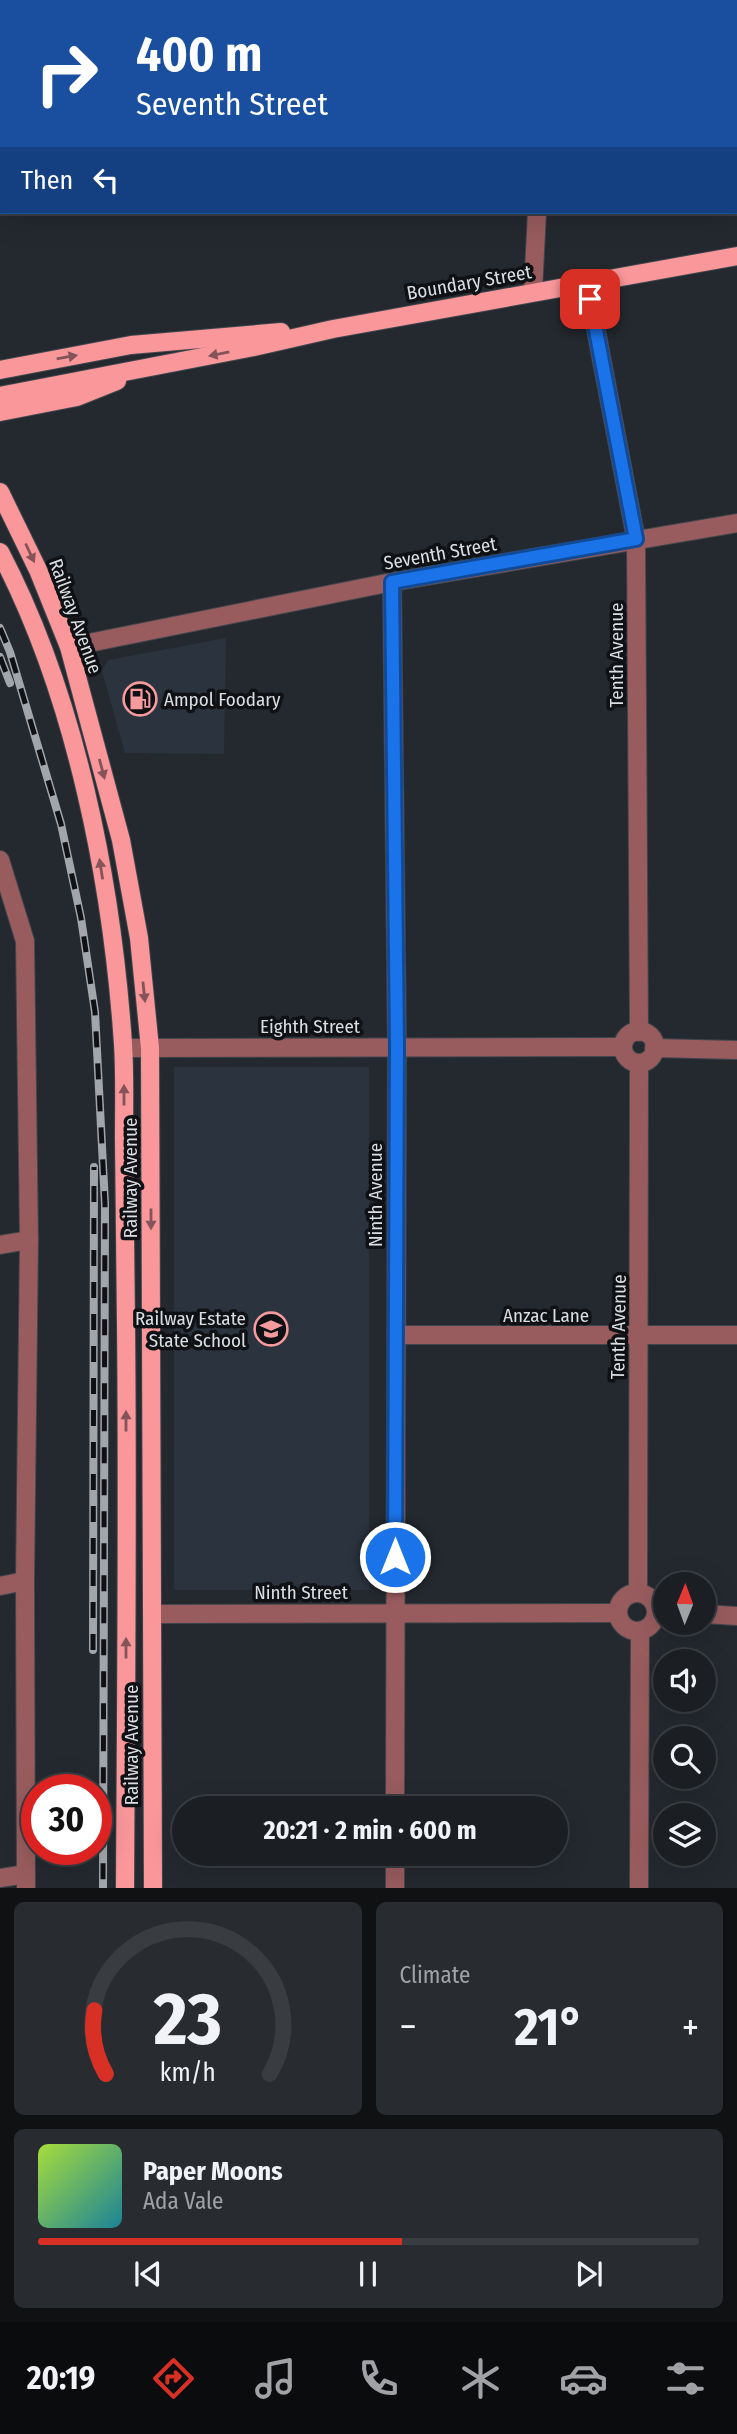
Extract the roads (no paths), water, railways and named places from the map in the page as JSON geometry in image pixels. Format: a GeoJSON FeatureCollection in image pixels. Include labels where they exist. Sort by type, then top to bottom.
{"type":"FeatureCollection","features":[{"type":"Feature","properties":{"kind":"main road","name":"Boundary Street"},"geometry":{"type":"LineString","coordinates":[[0,396],[533,291],[737,256]]}},
{"type":"Feature","properties":{"kind":"main road","name":"Boundary Street"},"geometry":{"type":"LineString","coordinates":[[0,370],[131,345],[333,329]]}},
{"type":"Feature","properties":{"kind":"main road"},"geometry":{"type":"LineString","coordinates":[[0,412],[77,397],[149,367]]}},
{"type":"Feature","properties":{"kind":"main road","name":"Railway Avenue"},"geometry":{"type":"LineString","coordinates":[[0,492],[38,570],[69,647],[121,840],[139,938],[150,1048],[153,1888]]}},
{"type":"Feature","properties":{"kind":"main road","name":"Railway Avenue"},"geometry":{"type":"LineString","coordinates":[[0,552],[18,587],[45,654],[72,740],[97,849],[118,983],[124,1048],[125,1888]]}},
{"type":"Feature","properties":{"kind":"street"},"geometry":{"type":"LineString","coordinates":[[533,291],[537,214]]}},
{"type":"Feature","properties":{"kind":"street","name":"Tenth Avenue"},"geometry":{"type":"LineString","coordinates":[[587,283],[636,539],[639,1031]]}},
{"type":"Feature","properties":{"kind":"street","name":"Seventh Street"},"geometry":{"type":"LineString","coordinates":[[69,647],[392,582],[737,523]]}},
{"type":"Feature","properties":{"kind":"street","name":"Ninth Avenue"},"geometry":{"type":"LineString","coordinates":[[392,582],[397,1047],[395,1796]]}},
{"type":"Feature","properties":{"kind":"street"},"geometry":{"type":"LineString","coordinates":[[0,860],[25,941],[29,1240],[25,1581],[26,1881],[0,1878]]}},
{"type":"Feature","properties":{"kind":"street"},"geometry":{"type":"LineString","coordinates":[[639,1031],[650,1037],[654,1048],[648,1060],[639,1063],[626,1056],[623,1047],[629,1034],[639,1031]]}},
{"type":"Feature","properties":{"kind":"street","name":"Eighth Street"},"geometry":{"type":"LineString","coordinates":[[124,1048],[623,1047]]}},
{"type":"Feature","properties":{"kind":"street"},"geometry":{"type":"LineString","coordinates":[[654,1048],[737,1050]]}},
{"type":"Feature","properties":{"kind":"street","name":"Tenth Avenue"},"geometry":{"type":"LineString","coordinates":[[638,1592],[639,1063]]}},
{"type":"Feature","properties":{"kind":"street"},"geometry":{"type":"LineString","coordinates":[[0,1245],[29,1240]]}},
{"type":"Feature","properties":{"kind":"street","name":"Anzac Lane"},"geometry":{"type":"LineString","coordinates":[[396,1335],[737,1335]]}},
{"type":"Feature","properties":{"kind":"street"},"geometry":{"type":"LineString","coordinates":[[0,1586],[25,1581]]}},
{"type":"Feature","properties":{"kind":"street"},"geometry":{"type":"LineString","coordinates":[[653,1601],[638,1592],[626,1596],[621,1601],[618,1613],[625,1627],[640,1631],[653,1623]]}},
{"type":"Feature","properties":{"kind":"street","name":"Ninth Street"},"geometry":{"type":"LineString","coordinates":[[152,1614],[618,1613]]}},
{"type":"Feature","properties":{"kind":"street"},"geometry":{"type":"LineString","coordinates":[[716,1615],[737,1616]]}},
{"type":"Feature","properties":{"kind":"street"},"geometry":{"type":"LineString","coordinates":[[639,1888],[640,1631]]}},
{"type":"Feature","properties":{"kind":"street"},"geometry":{"type":"LineString","coordinates":[[395,1866],[395,1888]]}},
{"type":"Feature","properties":{"kind":"railway"},"geometry":{"type":"LineString","coordinates":[[0,628],[10,652],[61,824],[81,918],[95,1012],[105,1204],[103,1888]]}},
{"type":"Feature","properties":{"kind":"railway"},"geometry":{"type":"LineString","coordinates":[[0,657],[10,683]]}},
{"type":"Feature","properties":{"kind":"railway"},"geometry":{"type":"LineString","coordinates":[[93,1650],[94,1167]]}},
{"type":"Feature","properties":{"kind":"place","name":"Ampol Foodary"},"geometry":{"type":"Point","coordinates":[140,699]}},
{"type":"Feature","properties":{"kind":"place","name":"Railway Estate State School"},"geometry":{"type":"Point","coordinates":[271,1329]}}]}
